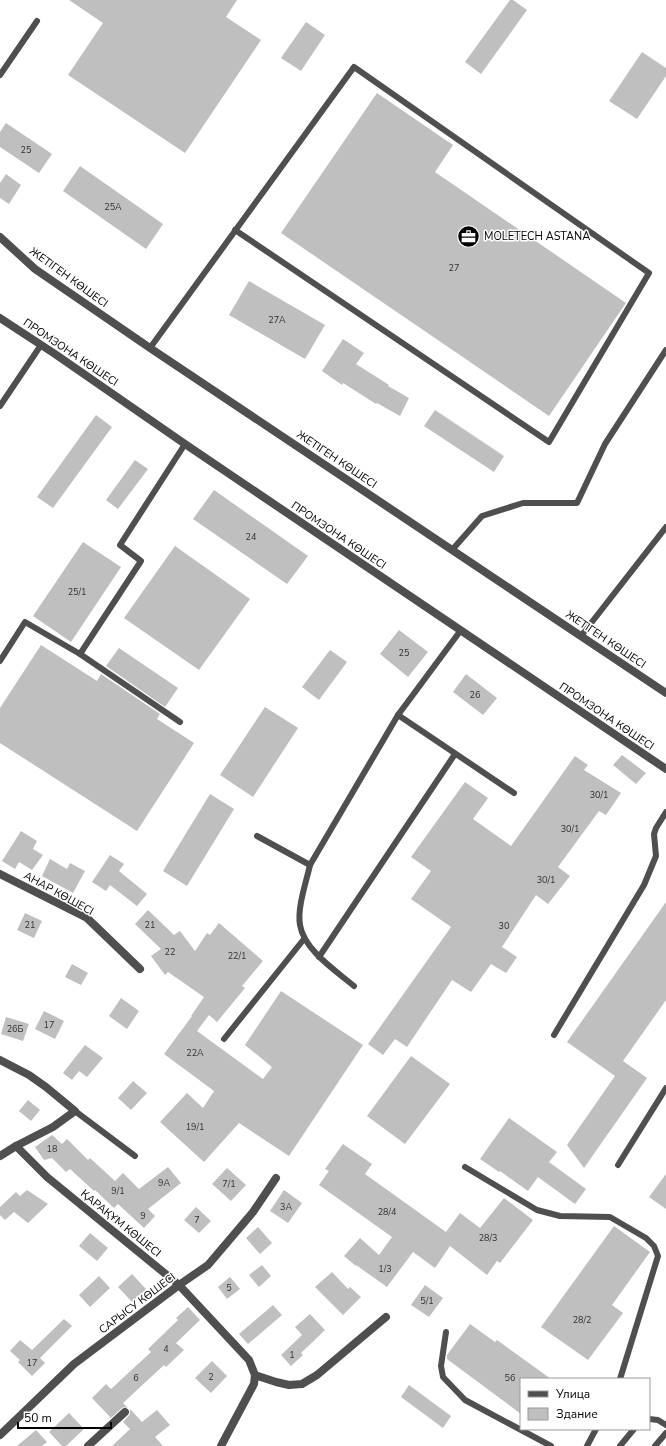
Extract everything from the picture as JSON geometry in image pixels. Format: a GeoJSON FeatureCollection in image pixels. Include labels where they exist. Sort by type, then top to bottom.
{"type":"FeatureCollection","features":[{"type":"Feature","properties":{"kind":"street","name":"ЖЕТІГЕН КӨШЕСІ"},"geometry":{"type":"LineString","coordinates":[[0,237],[35,269],[150,348],[666,693]]}},
{"type":"Feature","properties":{"kind":"street","name":"ПРОМЗОНА КӨШЕСІ"},"geometry":{"type":"LineString","coordinates":[[0,318],[666,769]]}},
{"type":"Feature","properties":{"kind":"street","name":"АНАР КӨШЕСІ"},"geometry":{"type":"LineString","coordinates":[[0,874],[86,918],[140,968]]}},
{"type":"Feature","properties":{"kind":"street"},"geometry":{"type":"LineString","coordinates":[[0,1060],[29,1075],[76,1111],[53,1127],[0,1156]]}},
{"type":"Feature","properties":{"kind":"street","name":"ҚАРАҚҰМ КӨШЕСІ"},"geometry":{"type":"LineString","coordinates":[[16,1146],[47,1177],[179,1285],[249,1360],[255,1375]]}},
{"type":"Feature","properties":{"kind":"street","name":"САРЫСУ КӨШЕСІ"},"geometry":{"type":"LineString","coordinates":[[0,1435],[74,1364],[208,1265],[252,1212],[276,1178]]}},
{"type":"Feature","properties":{"kind":"street"},"geometry":{"type":"LineString","coordinates":[[221,1446],[254,1384],[255,1375],[288,1385],[302,1384],[317,1375],[386,1317]]}},
{"type":"Feature","properties":{"kind":"street"},"geometry":{"type":"LineString","coordinates":[[88,1446],[125,1412]]}},
{"type":"Feature","properties":{"kind":"lane"},"geometry":{"type":"LineString","coordinates":[[0,75],[37,21]]}},
{"type":"Feature","properties":{"kind":"lane"},"geometry":{"type":"LineString","coordinates":[[150,348],[235,230],[354,67],[649,273],[549,442],[235,230]]}},
{"type":"Feature","properties":{"kind":"lane"},"geometry":{"type":"LineString","coordinates":[[0,406],[41,345]]}},
{"type":"Feature","properties":{"kind":"lane"},"geometry":{"type":"LineString","coordinates":[[452,550],[482,516],[522,503],[577,503],[605,444],[666,350]]}},
{"type":"Feature","properties":{"kind":"lane"},"geometry":{"type":"LineString","coordinates":[[80,654],[141,561],[120,545],[185,444]]}},
{"type":"Feature","properties":{"kind":"lane"},"geometry":{"type":"LineString","coordinates":[[581,636],[666,527]]}},
{"type":"Feature","properties":{"kind":"lane"},"geometry":{"type":"LineString","coordinates":[[0,661],[25,622],[80,654],[180,722]]}},
{"type":"Feature","properties":{"kind":"lane"},"geometry":{"type":"LineString","coordinates":[[354,986],[319,957],[304,939],[300,925],[300,909],[310,865],[398,715],[461,630]]}},
{"type":"Feature","properties":{"kind":"lane"},"geometry":{"type":"LineString","coordinates":[[398,715],[514,793]]}},
{"type":"Feature","properties":{"kind":"lane"},"geometry":{"type":"LineString","coordinates":[[319,957],[455,754]]}},
{"type":"Feature","properties":{"kind":"lane"},"geometry":{"type":"LineString","coordinates":[[554,1034],[644,885],[656,856],[654,834],[666,812]]}},
{"type":"Feature","properties":{"kind":"lane"},"geometry":{"type":"LineString","coordinates":[[257,836],[310,865]]}},
{"type":"Feature","properties":{"kind":"lane"},"geometry":{"type":"LineString","coordinates":[[224,1039],[304,939]]}},
{"type":"Feature","properties":{"kind":"lane"},"geometry":{"type":"LineString","coordinates":[[618,1165],[666,1088]]}},
{"type":"Feature","properties":{"kind":"lane"},"geometry":{"type":"LineString","coordinates":[[76,1111],[136,1156]]}},
{"type":"Feature","properties":{"kind":"lane"},"geometry":{"type":"LineString","coordinates":[[465,1167],[537,1210],[560,1216],[610,1218],[646,1238],[654,1246],[658,1256],[620,1378]]}},
{"type":"Feature","properties":{"kind":"lane"},"geometry":{"type":"LineString","coordinates":[[446,1332],[441,1366],[443,1377],[465,1400],[520,1429]]}},
{"type":"Feature","properties":{"kind":"lane"},"geometry":{"type":"LineString","coordinates":[[650,1419],[658,1420],[666,1425]]}},
{"type":"Feature","properties":{"kind":"lane"},"geometry":{"type":"LineString","coordinates":[[521,1430],[551,1446]]}},
{"type":"Feature","properties":{"kind":"lane"},"geometry":{"type":"LineString","coordinates":[[587,1446],[595,1430]]}},
{"type":"Feature","properties":{"kind":"lane"},"geometry":{"type":"LineString","coordinates":[[620,1446],[633,1430]]}},
{"type":"Feature","properties":{"kind":"lane"},"geometry":{"type":"LineString","coordinates":[[655,1446],[666,1433]]}},
{"type":"Feature","properties":{"kind":"building"},"geometry":{"type":"Polygon","coordinates":[[[69,0],[237,0],[226,17],[261,40],[185,153],[68,75],[103,23],[69,0]]]}},
{"type":"Feature","properties":{"kind":"building"},"geometry":{"type":"Polygon","coordinates":[[[510,0],[513,0],[527,10],[481,74],[465,62],[510,0]]]}},
{"type":"Feature","properties":{"kind":"building"},"geometry":{"type":"Polygon","coordinates":[[[306,22],[325,35],[301,71],[281,58],[306,22]]]}},
{"type":"Feature","properties":{"kind":"building"},"geometry":{"type":"Polygon","coordinates":[[[642,52],[666,68],[666,76],[637,119],[609,101],[642,52]]]}},
{"type":"Feature","properties":{"kind":"building"},"geometry":{"type":"Polygon","coordinates":[[[377,93],[453,145],[435,172],[626,303],[549,416],[281,233],[377,93]]]}},
{"type":"Feature","properties":{"kind":"building"},"geometry":{"type":"Polygon","coordinates":[[[6,123],[52,154],[39,173],[0,147],[0,132],[6,123]]]}},
{"type":"Feature","properties":{"kind":"building"},"geometry":{"type":"Polygon","coordinates":[[[80,166],[163,224],[146,249],[63,191],[80,166]]]}},
{"type":"Feature","properties":{"kind":"building"},"geometry":{"type":"Polygon","coordinates":[[[6,174],[21,185],[9,204],[0,198],[0,183],[6,174]]]}},
{"type":"Feature","properties":{"kind":"building"},"geometry":{"type":"Polygon","coordinates":[[[249,281],[325,325],[305,359],[229,315],[249,281]]]}},
{"type":"Feature","properties":{"kind":"building"},"geometry":{"type":"Polygon","coordinates":[[[343,339],[364,353],[356,364],[389,385],[388,386],[409,398],[400,416],[377,403],[376,404],[343,383],[342,385],[322,371],[343,339]]]}},
{"type":"Feature","properties":{"kind":"building"},"geometry":{"type":"Polygon","coordinates":[[[435,410],[504,456],[494,472],[424,426],[435,410]]]}},
{"type":"Feature","properties":{"kind":"building"},"geometry":{"type":"Polygon","coordinates":[[[96,415],[112,427],[53,508],[37,497],[96,415]]]}},
{"type":"Feature","properties":{"kind":"building"},"geometry":{"type":"Polygon","coordinates":[[[135,460],[148,469],[118,509],[106,500],[135,460]]]}},
{"type":"Feature","properties":{"kind":"building"},"geometry":{"type":"Polygon","coordinates":[[[214,490],[308,556],[287,584],[193,519],[214,490]]]}},
{"type":"Feature","properties":{"kind":"building"},"geometry":{"type":"Polygon","coordinates":[[[83,542],[121,567],[71,642],[33,616],[83,542]]]}},
{"type":"Feature","properties":{"kind":"building"},"geometry":{"type":"Polygon","coordinates":[[[175,546],[250,599],[199,670],[124,618],[175,546]]]}},
{"type":"Feature","properties":{"kind":"building"},"geometry":{"type":"Polygon","coordinates":[[[399,630],[428,652],[408,677],[380,654],[399,630]]]}},
{"type":"Feature","properties":{"kind":"building"},"geometry":{"type":"Polygon","coordinates":[[[41,645],[97,681],[101,674],[160,714],[157,719],[194,743],[137,831],[0,743],[0,708],[41,645]]]}},
{"type":"Feature","properties":{"kind":"building"},"geometry":{"type":"Polygon","coordinates":[[[119,648],[178,688],[165,707],[106,666],[119,648]]]}},
{"type":"Feature","properties":{"kind":"building"},"geometry":{"type":"Polygon","coordinates":[[[330,650],[347,662],[319,700],[302,687],[330,650]]]}},
{"type":"Feature","properties":{"kind":"building"},"geometry":{"type":"Polygon","coordinates":[[[466,674],[497,698],[483,715],[453,692],[466,674]]]}},
{"type":"Feature","properties":{"kind":"building"},"geometry":{"type":"Polygon","coordinates":[[[265,707],[298,728],[253,797],[220,775],[265,707]]]}},
{"type":"Feature","properties":{"kind":"building"},"geometry":{"type":"Polygon","coordinates":[[[622,755],[646,773],[636,784],[613,765],[622,755]]]}},
{"type":"Feature","properties":{"kind":"building"},"geometry":{"type":"Polygon","coordinates":[[[575,756],[588,765],[584,770],[621,793],[606,815],[599,811],[558,867],[570,876],[548,904],[536,895],[502,947],[517,957],[506,973],[491,964],[471,992],[452,980],[407,1047],[395,1039],[383,1055],[368,1044],[451,927],[411,899],[431,871],[411,857],[465,782],[488,798],[473,819],[511,846],[575,756]]]}},
{"type":"Feature","properties":{"kind":"building"},"geometry":{"type":"Polygon","coordinates":[[[210,794],[234,809],[187,886],[163,871],[210,794]]]}},
{"type":"Feature","properties":{"kind":"building"},"geometry":{"type":"Polygon","coordinates":[[[21,831],[37,841],[33,849],[43,855],[32,870],[19,862],[15,869],[2,861],[21,831]]]}},
{"type":"Feature","properties":{"kind":"building"},"geometry":{"type":"Polygon","coordinates":[[[110,855],[124,864],[119,871],[147,894],[137,906],[110,885],[106,891],[92,882],[110,855]]]}},
{"type":"Feature","properties":{"kind":"building"},"geometry":{"type":"Polygon","coordinates":[[[50,859],[67,869],[70,863],[85,871],[73,893],[42,876],[50,859]]]}},
{"type":"Feature","properties":{"kind":"building"},"geometry":{"type":"Polygon","coordinates":[[[666,902],[666,1000],[623,1061],[647,1078],[584,1168],[567,1145],[615,1076],[567,1042],[666,902]]]}},
{"type":"Feature","properties":{"kind":"building"},"geometry":{"type":"Polygon","coordinates":[[[148,910],[174,935],[180,931],[195,951],[207,933],[210,935],[219,923],[263,961],[242,986],[245,988],[217,1022],[209,1015],[197,1031],[263,1079],[272,1067],[245,1045],[281,991],[363,1045],[289,1156],[239,1123],[204,1162],[160,1122],[187,1093],[203,1108],[214,1091],[164,1054],[204,997],[168,972],[165,975],[151,956],[161,949],[135,924],[148,910]]]}},
{"type":"Feature","properties":{"kind":"building"},"geometry":{"type":"Polygon","coordinates":[[[25,913],[42,921],[34,938],[17,930],[25,913]]]}},
{"type":"Feature","properties":{"kind":"building"},"geometry":{"type":"Polygon","coordinates":[[[72,964],[88,973],[81,985],[65,977],[72,964]]]}},
{"type":"Feature","properties":{"kind":"building"},"geometry":{"type":"Polygon","coordinates":[[[121,998],[139,1011],[127,1029],[109,1016],[121,998]]]}},
{"type":"Feature","properties":{"kind":"building"},"geometry":{"type":"Polygon","coordinates":[[[44,1011],[64,1021],[55,1039],[35,1029],[44,1011]]]}},
{"type":"Feature","properties":{"kind":"building"},"geometry":{"type":"Polygon","coordinates":[[[6,1017],[29,1024],[23,1041],[1,1034],[6,1017]]]}},
{"type":"Feature","properties":{"kind":"building"},"geometry":{"type":"Polygon","coordinates":[[[85,1045],[103,1058],[87,1077],[79,1071],[72,1080],[63,1073],[85,1045]]]}},
{"type":"Feature","properties":{"kind":"building"},"geometry":{"type":"Polygon","coordinates":[[[411,1056],[450,1084],[405,1144],[367,1116],[411,1056]]]}},
{"type":"Feature","properties":{"kind":"building"},"geometry":{"type":"Polygon","coordinates":[[[133,1081],[147,1093],[131,1110],[118,1098],[133,1081]]]}},
{"type":"Feature","properties":{"kind":"building"},"geometry":{"type":"Polygon","coordinates":[[[28,1100],[40,1110],[31,1121],[19,1111],[28,1100]]]}},
{"type":"Feature","properties":{"kind":"building"},"geometry":{"type":"Polygon","coordinates":[[[509,1118],[557,1152],[549,1162],[586,1189],[575,1204],[538,1177],[528,1191],[480,1159],[509,1118]]]}},
{"type":"Feature","properties":{"kind":"building"},"geometry":{"type":"Polygon","coordinates":[[[52,1135],[62,1144],[67,1139],[88,1160],[90,1158],[115,1181],[123,1173],[139,1189],[168,1167],[181,1183],[148,1209],[155,1216],[144,1228],[118,1204],[114,1208],[70,1169],[66,1172],[52,1158],[44,1160],[35,1147],[52,1135]]]}},
{"type":"Feature","properties":{"kind":"building"},"geometry":{"type":"Polygon","coordinates":[[[343,1144],[372,1164],[365,1174],[446,1232],[460,1213],[480,1228],[504,1198],[533,1220],[500,1263],[497,1261],[487,1275],[450,1246],[435,1268],[413,1252],[387,1287],[344,1256],[360,1238],[379,1255],[392,1237],[319,1185],[329,1171],[325,1169],[343,1144]]]}},
{"type":"Feature","properties":{"kind":"building"},"geometry":{"type":"Polygon","coordinates":[[[227,1168],[246,1185],[231,1201],[212,1184],[227,1168]]]}},
{"type":"Feature","properties":{"kind":"building"},"geometry":{"type":"Polygon","coordinates":[[[666,1174],[666,1209],[649,1197],[666,1174]]]}},
{"type":"Feature","properties":{"kind":"building"},"geometry":{"type":"Polygon","coordinates":[[[27,1190],[48,1204],[28,1223],[14,1212],[5,1220],[0,1215],[0,1207],[16,1192],[20,1196],[27,1190]]]}},
{"type":"Feature","properties":{"kind":"building"},"geometry":{"type":"Polygon","coordinates":[[[284,1190],[302,1203],[288,1223],[270,1211],[284,1190]]]}},
{"type":"Feature","properties":{"kind":"building"},"geometry":{"type":"Polygon","coordinates":[[[196,1207],[211,1221],[199,1233],[184,1220],[196,1207]]]}},
{"type":"Feature","properties":{"kind":"building"},"geometry":{"type":"Polygon","coordinates":[[[614,1226],[650,1252],[612,1305],[623,1313],[588,1360],[541,1327],[614,1226]]]}},
{"type":"Feature","properties":{"kind":"building"},"geometry":{"type":"Polygon","coordinates":[[[258,1227],[272,1243],[260,1254],[246,1238],[258,1227]]]}},
{"type":"Feature","properties":{"kind":"building"},"geometry":{"type":"Polygon","coordinates":[[[90,1233],[108,1248],[97,1261],[79,1246],[90,1233]]]}},
{"type":"Feature","properties":{"kind":"building"},"geometry":{"type":"Polygon","coordinates":[[[262,1265],[271,1276],[259,1287],[249,1275],[262,1265]]]}},
{"type":"Feature","properties":{"kind":"building"},"geometry":{"type":"Polygon","coordinates":[[[332,1272],[348,1289],[350,1287],[361,1297],[343,1315],[315,1287],[332,1272]]]}},
{"type":"Feature","properties":{"kind":"building"},"geometry":{"type":"Polygon","coordinates":[[[132,1274],[146,1289],[132,1302],[118,1287],[132,1274]]]}},
{"type":"Feature","properties":{"kind":"building"},"geometry":{"type":"Polygon","coordinates":[[[99,1276],[110,1288],[90,1307],[79,1295],[99,1276]]]}},
{"type":"Feature","properties":{"kind":"building"},"geometry":{"type":"Polygon","coordinates":[[[230,1277],[240,1289],[227,1299],[218,1287],[230,1277]]]}},
{"type":"Feature","properties":{"kind":"building"},"geometry":{"type":"Polygon","coordinates":[[[425,1285],[443,1298],[429,1317],[411,1305],[425,1285]]]}},
{"type":"Feature","properties":{"kind":"building"},"geometry":{"type":"Polygon","coordinates":[[[273,1305],[282,1315],[248,1344],[239,1334],[273,1305]]]}},
{"type":"Feature","properties":{"kind":"building"},"geometry":{"type":"Polygon","coordinates":[[[188,1307],[200,1320],[176,1343],[184,1350],[166,1367],[164,1365],[123,1403],[128,1408],[122,1408],[111,1418],[92,1398],[106,1384],[111,1389],[151,1352],[148,1349],[178,1320],[176,1318],[188,1307]]]}},
{"type":"Feature","properties":{"kind":"building"},"geometry":{"type":"Polygon","coordinates":[[[310,1314],[325,1330],[301,1353],[303,1355],[291,1366],[281,1355],[302,1335],[295,1327],[310,1314]]]}},
{"type":"Feature","properties":{"kind":"building"},"geometry":{"type":"Polygon","coordinates":[[[64,1319],[72,1326],[40,1358],[45,1363],[32,1376],[18,1362],[20,1360],[10,1351],[20,1340],[32,1350],[64,1319]]]}},
{"type":"Feature","properties":{"kind":"building"},"geometry":{"type":"Polygon","coordinates":[[[470,1324],[495,1342],[497,1340],[550,1378],[520,1378],[520,1413],[447,1359],[447,1355],[470,1324]]]}},
{"type":"Feature","properties":{"kind":"building"},"geometry":{"type":"Polygon","coordinates":[[[212,1361],[227,1376],[211,1393],[195,1378],[212,1361]]]}},
{"type":"Feature","properties":{"kind":"building"},"geometry":{"type":"Polygon","coordinates":[[[409,1385],[451,1416],[443,1428],[401,1397],[409,1385]]]}},
{"type":"Feature","properties":{"kind":"building"},"geometry":{"type":"Polygon","coordinates":[[[130,1409],[142,1422],[157,1410],[170,1425],[155,1437],[163,1446],[112,1446],[130,1429],[123,1422],[130,1414],[130,1409]]]}},
{"type":"Feature","properties":{"kind":"building"},"geometry":{"type":"Polygon","coordinates":[[[69,1413],[84,1429],[66,1446],[62,1446],[49,1432],[69,1413]]]}},
{"type":"Feature","properties":{"kind":"building"},"geometry":{"type":"Polygon","coordinates":[[[36,1430],[47,1442],[42,1446],[17,1446],[36,1430]]]}},
{"type":"Feature","properties":{"kind":"place","name":"MOLETECH ASTANA"},"geometry":{"type":"Point","coordinates":[468,236]}}]}
